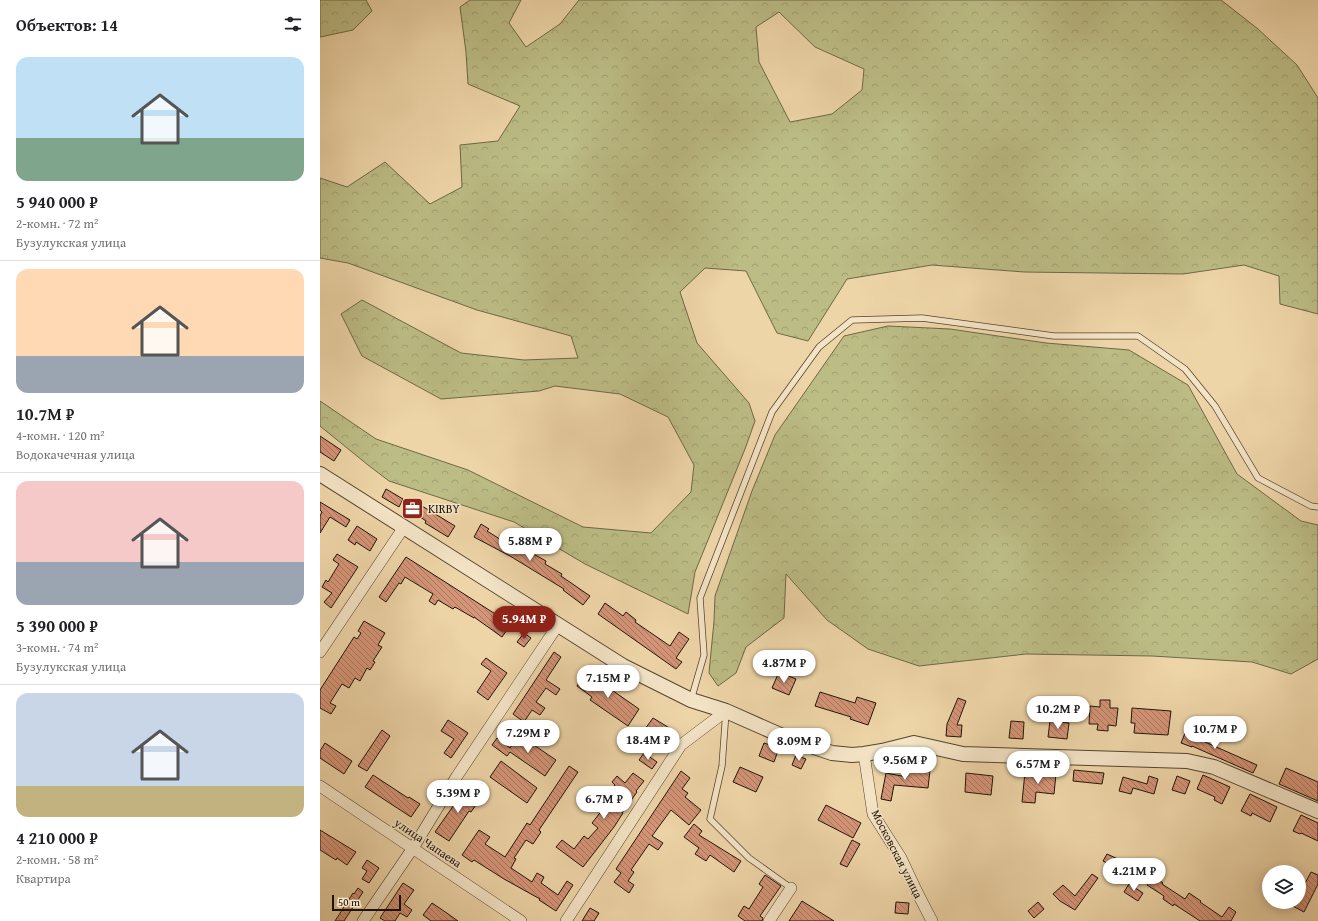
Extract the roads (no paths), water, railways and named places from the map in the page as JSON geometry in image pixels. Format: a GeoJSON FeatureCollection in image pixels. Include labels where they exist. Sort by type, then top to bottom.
{"type":"FeatureCollection","features":[{"type":"Feature","properties":{"kind":"street"},"geometry":{"type":"LineString","coordinates":[[320,474],[623,666],[691,700],[726,711],[787,738],[832,752],[852,755],[864,754],[914,743],[964,754],[1187,761],[1214,767],[1318,811]]}},
{"type":"Feature","properties":{"kind":"street"},"geometry":{"type":"LineString","coordinates":[[320,652],[404,527]]}},
{"type":"Feature","properties":{"kind":"street"},"geometry":{"type":"LineString","coordinates":[[363,921],[413,848],[457,776],[558,624]]}},
{"type":"Feature","properties":{"kind":"street"},"geometry":{"type":"LineString","coordinates":[[566,921],[681,745],[726,711]]}},
{"type":"Feature","properties":{"kind":"street","name":"Московская улица"},"geometry":{"type":"LineString","coordinates":[[864,754],[874,814],[900,858],[932,921]]}},
{"type":"Feature","properties":{"kind":"street","name":"улица Чапаева"},"geometry":{"type":"LineString","coordinates":[[320,786],[521,921]]}},
{"type":"Feature","properties":{"kind":"street"},"geometry":{"type":"LineString","coordinates":[[769,921],[791,888]]}},
{"type":"Feature","properties":{"kind":"lane"},"geometry":{"type":"LineString","coordinates":[[691,700],[704,655],[700,598],[772,412],[820,347],[852,320],[922,318],[1054,336],[1138,336],[1185,369],[1215,406],[1258,478],[1311,506],[1318,507]]}},
{"type":"Feature","properties":{"kind":"lane"},"geometry":{"type":"LineString","coordinates":[[726,711],[722,766],[710,818],[749,858],[791,888]]}},
{"type":"Feature","properties":{"kind":"place","name":"KIRBY"},"geometry":{"type":"Point","coordinates":[412,509]}}]}
